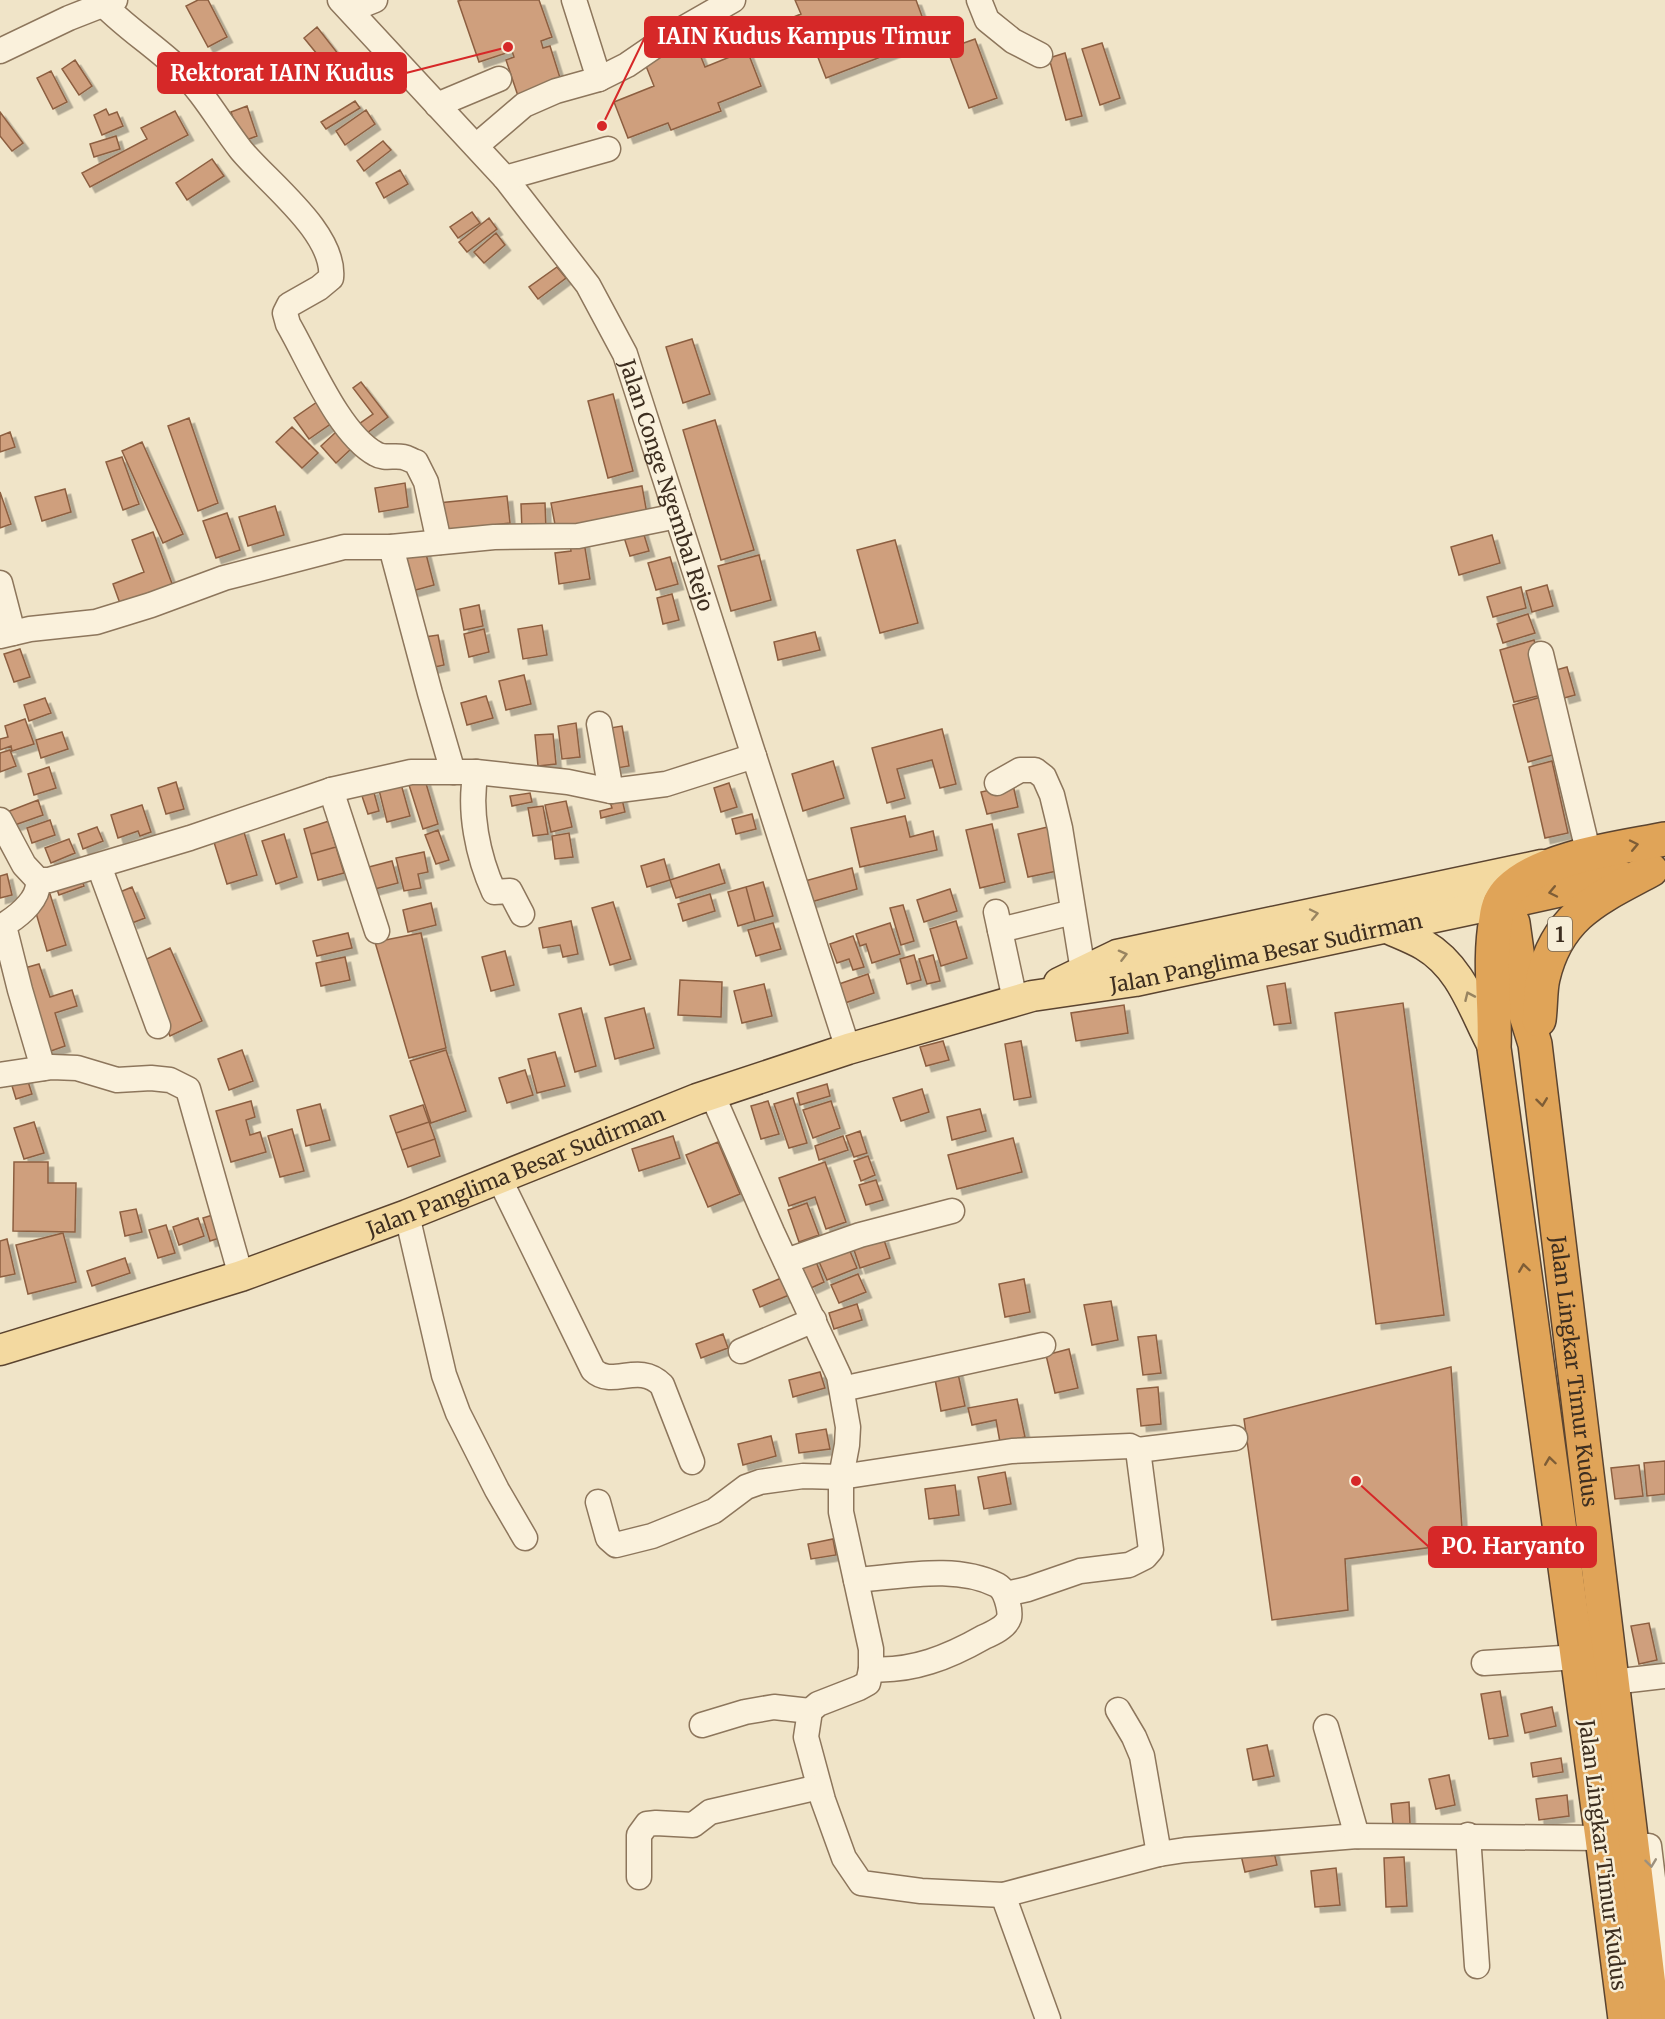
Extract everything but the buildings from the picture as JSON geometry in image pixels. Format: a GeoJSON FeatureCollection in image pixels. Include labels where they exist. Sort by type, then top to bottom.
{"type":"FeatureCollection","features":[{"type":"Feature","properties":{"kind":"highway"},"geometry":{"type":"LineString","coordinates":[[1500,903],[1508,891],[1523,879],[1576,858],[1665,839]]}},
{"type":"Feature","properties":{"kind":"highway","name":"1"},"geometry":{"type":"LineString","coordinates":[[1536,1044],[1526,1016],[1513,923],[1508,912],[1500,903],[1658,868]]}},
{"type":"Feature","properties":{"kind":"highway","name":"1"},"geometry":{"type":"LineString","coordinates":[[1536,1044],[1543,979],[1562,930],[1605,894],[1658,868]]}},
{"type":"Feature","properties":{"kind":"highway","name":"Jalan Lingkar Timur Kudus"},"geometry":{"type":"LineString","coordinates":[[1500,903],[1494,930],[1492,961],[1494,1048],[1556,1502],[1597,1665],[1653,2019]]}},
{"type":"Feature","properties":{"kind":"highway","name":"Jalan Lingkar Timur Kudus"},"geometry":{"type":"LineString","coordinates":[[1536,1044],[1592,1516],[1597,1665],[1594,1839],[1625,2019]]}},
{"type":"Feature","properties":{"kind":"main road"},"geometry":{"type":"LineString","coordinates":[[1424,890],[1576,858]]}},
{"type":"Feature","properties":{"kind":"main road"},"geometry":{"type":"LineString","coordinates":[[1424,890],[1461,891],[1485,896],[1500,903]]}},
{"type":"Feature","properties":{"kind":"main road","name":"Jalan Panglima Besar Sudirman"},"geometry":{"type":"LineString","coordinates":[[1023,998],[1117,956],[1424,890]]}},
{"type":"Feature","properties":{"kind":"main road","name":"Jalan Panglima Besar Sudirman"},"geometry":{"type":"LineString","coordinates":[[0,1350],[241,1276],[407,1215],[712,1094],[848,1049],[1023,998],[1135,981],[1500,903]]}},
{"type":"Feature","properties":{"kind":"main road"},"geometry":{"type":"LineString","coordinates":[[1385,927],[1424,945],[1456,974],[1464,985],[1494,1048]]}},
{"type":"Feature","properties":{"kind":"street"},"geometry":{"type":"LineString","coordinates":[[345,5],[375,0]]}},
{"type":"Feature","properties":{"kind":"street"},"geometry":{"type":"LineString","coordinates":[[574,0],[599,79]]}},
{"type":"Feature","properties":{"kind":"street"},"geometry":{"type":"LineString","coordinates":[[476,146],[524,105],[556,92],[599,79],[627,65],[665,39],[733,0]]}},
{"type":"Feature","properties":{"kind":"street"},"geometry":{"type":"LineString","coordinates":[[979,0],[987,20],[1013,40],[1040,55]]}},
{"type":"Feature","properties":{"kind":"street"},"geometry":{"type":"LineString","coordinates":[[0,51],[106,1],[181,71],[242,150],[285,195],[328,251],[332,268],[331,278],[319,288],[289,305],[285,313],[288,324],[330,401],[354,434],[373,453],[380,456],[402,457],[421,472],[439,542]]}},
{"type":"Feature","properties":{"kind":"street","name":"Jalan Conge Ngembal Rejo"},"geometry":{"type":"LineString","coordinates":[[345,5],[505,178],[588,285],[625,354],[848,1049]]}},
{"type":"Feature","properties":{"kind":"street"},"geometry":{"type":"LineString","coordinates":[[437,105],[499,79]]}},
{"type":"Feature","properties":{"kind":"street"},"geometry":{"type":"LineString","coordinates":[[505,178],[608,149]]}},
{"type":"Feature","properties":{"kind":"street"},"geometry":{"type":"LineString","coordinates":[[0,583],[7,634],[30,629],[96,622],[151,605],[224,578],[344,546],[391,547],[494,537],[579,536],[677,516]]}},
{"type":"Feature","properties":{"kind":"street"},"geometry":{"type":"LineString","coordinates":[[391,547],[432,703],[465,772],[473,783],[474,806],[484,865],[494,892],[510,891],[522,914]]}},
{"type":"Feature","properties":{"kind":"street"},"geometry":{"type":"LineString","coordinates":[[1541,654],[1576,858]]}},
{"type":"Feature","properties":{"kind":"street"},"geometry":{"type":"LineString","coordinates":[[599,724],[611,791]]}},
{"type":"Feature","properties":{"kind":"street"},"geometry":{"type":"LineString","coordinates":[[38,880],[49,880],[99,866],[332,790],[411,772],[465,772],[568,782],[611,791],[666,784],[754,756]]}},
{"type":"Feature","properties":{"kind":"street"},"geometry":{"type":"LineString","coordinates":[[997,783],[1020,770],[1035,770],[1044,777],[1052,795],[1060,828],[1083,971]]}},
{"type":"Feature","properties":{"kind":"street"},"geometry":{"type":"LineString","coordinates":[[332,790],[377,931]]}},
{"type":"Feature","properties":{"kind":"street"},"geometry":{"type":"LineString","coordinates":[[0,820],[24,865],[38,880],[38,888],[29,904],[17,917],[7,923],[4,946],[43,1068]]}},
{"type":"Feature","properties":{"kind":"street"},"geometry":{"type":"LineString","coordinates":[[99,866],[158,1026]]}},
{"type":"Feature","properties":{"kind":"street"},"geometry":{"type":"LineString","coordinates":[[1023,998],[998,921],[1072,912]]}},
{"type":"Feature","properties":{"kind":"street"},"geometry":{"type":"LineString","coordinates":[[0,1076],[43,1068],[77,1068],[117,1080],[151,1078],[170,1080],[188,1089],[241,1276]]}},
{"type":"Feature","properties":{"kind":"street"},"geometry":{"type":"LineString","coordinates":[[712,1094],[839,1376],[842,1389],[848,1427],[841,1477],[841,1512],[871,1649],[871,1669],[868,1683],[818,1704],[810,1711],[806,1737],[819,1786],[844,1858],[861,1883],[921,1891],[1003,1895],[1160,1854],[1185,1850],[1357,1836],[1468,1835],[1594,1839],[1608,2019]]}},
{"type":"Feature","properties":{"kind":"street"},"geometry":{"type":"LineString","coordinates":[[499,1178],[593,1370],[599,1376],[608,1377],[644,1374],[655,1378],[662,1384],[692,1462]]}},
{"type":"Feature","properties":{"kind":"street"},"geometry":{"type":"LineString","coordinates":[[786,1261],[860,1235],[952,1211]]}},
{"type":"Feature","properties":{"kind":"street"},"geometry":{"type":"LineString","coordinates":[[407,1215],[444,1375],[458,1413],[525,1538]]}},
{"type":"Feature","properties":{"kind":"street"},"geometry":{"type":"LineString","coordinates":[[741,1351],[814,1320]]}},
{"type":"Feature","properties":{"kind":"street"},"geometry":{"type":"LineString","coordinates":[[842,1389],[1043,1345]]}},
{"type":"Feature","properties":{"kind":"street"},"geometry":{"type":"LineString","coordinates":[[598,1502],[608,1538],[616,1545],[624,1545],[714,1511],[751,1485],[803,1476],[841,1477],[1012,1451],[1130,1446],[1138,1450],[1235,1438]]}},
{"type":"Feature","properties":{"kind":"street"},"geometry":{"type":"LineString","coordinates":[[1006,1594],[1080,1571],[1129,1565],[1145,1557],[1150,1550],[1138,1450]]}},
{"type":"Feature","properties":{"kind":"street"},"geometry":{"type":"LineString","coordinates":[[855,1580],[938,1574],[967,1576],[999,1586],[1006,1594],[1010,1616],[1005,1624],[962,1650],[915,1666],[888,1670],[871,1669]]}},
{"type":"Feature","properties":{"kind":"street"},"geometry":{"type":"LineString","coordinates":[[1484,1663],[1597,1665],[1665,1676]]}},
{"type":"Feature","properties":{"kind":"street"},"geometry":{"type":"LineString","coordinates":[[1597,1665],[1665,1976]]}},
{"type":"Feature","properties":{"kind":"street"},"geometry":{"type":"LineString","coordinates":[[702,1725],[745,1712],[774,1707],[810,1711]]}},
{"type":"Feature","properties":{"kind":"street"},"geometry":{"type":"LineString","coordinates":[[1118,1710],[1142,1756],[1160,1854]]}},
{"type":"Feature","properties":{"kind":"street"},"geometry":{"type":"LineString","coordinates":[[1326,1727],[1357,1836]]}},
{"type":"Feature","properties":{"kind":"street"},"geometry":{"type":"LineString","coordinates":[[639,1877],[639,1835],[647,1824],[656,1822],[693,1825],[710,1812],[819,1786]]}},
{"type":"Feature","properties":{"kind":"street"},"geometry":{"type":"LineString","coordinates":[[1468,1835],[1477,1966]]}},
{"type":"Feature","properties":{"kind":"street"},"geometry":{"type":"LineString","coordinates":[[1003,1895],[1048,2019]]}},
{"type":"Feature","properties":{"kind":"place","name":"Rektorat IAIN Kudus"},"geometry":{"type":"Point","coordinates":[508,47]}},
{"type":"Feature","properties":{"kind":"place","name":"IAIN Kudus Kampus Timur"},"geometry":{"type":"Point","coordinates":[602,126]}},
{"type":"Feature","properties":{"kind":"place","name":"PO. Haryanto"},"geometry":{"type":"Point","coordinates":[1356,1481]}}]}
